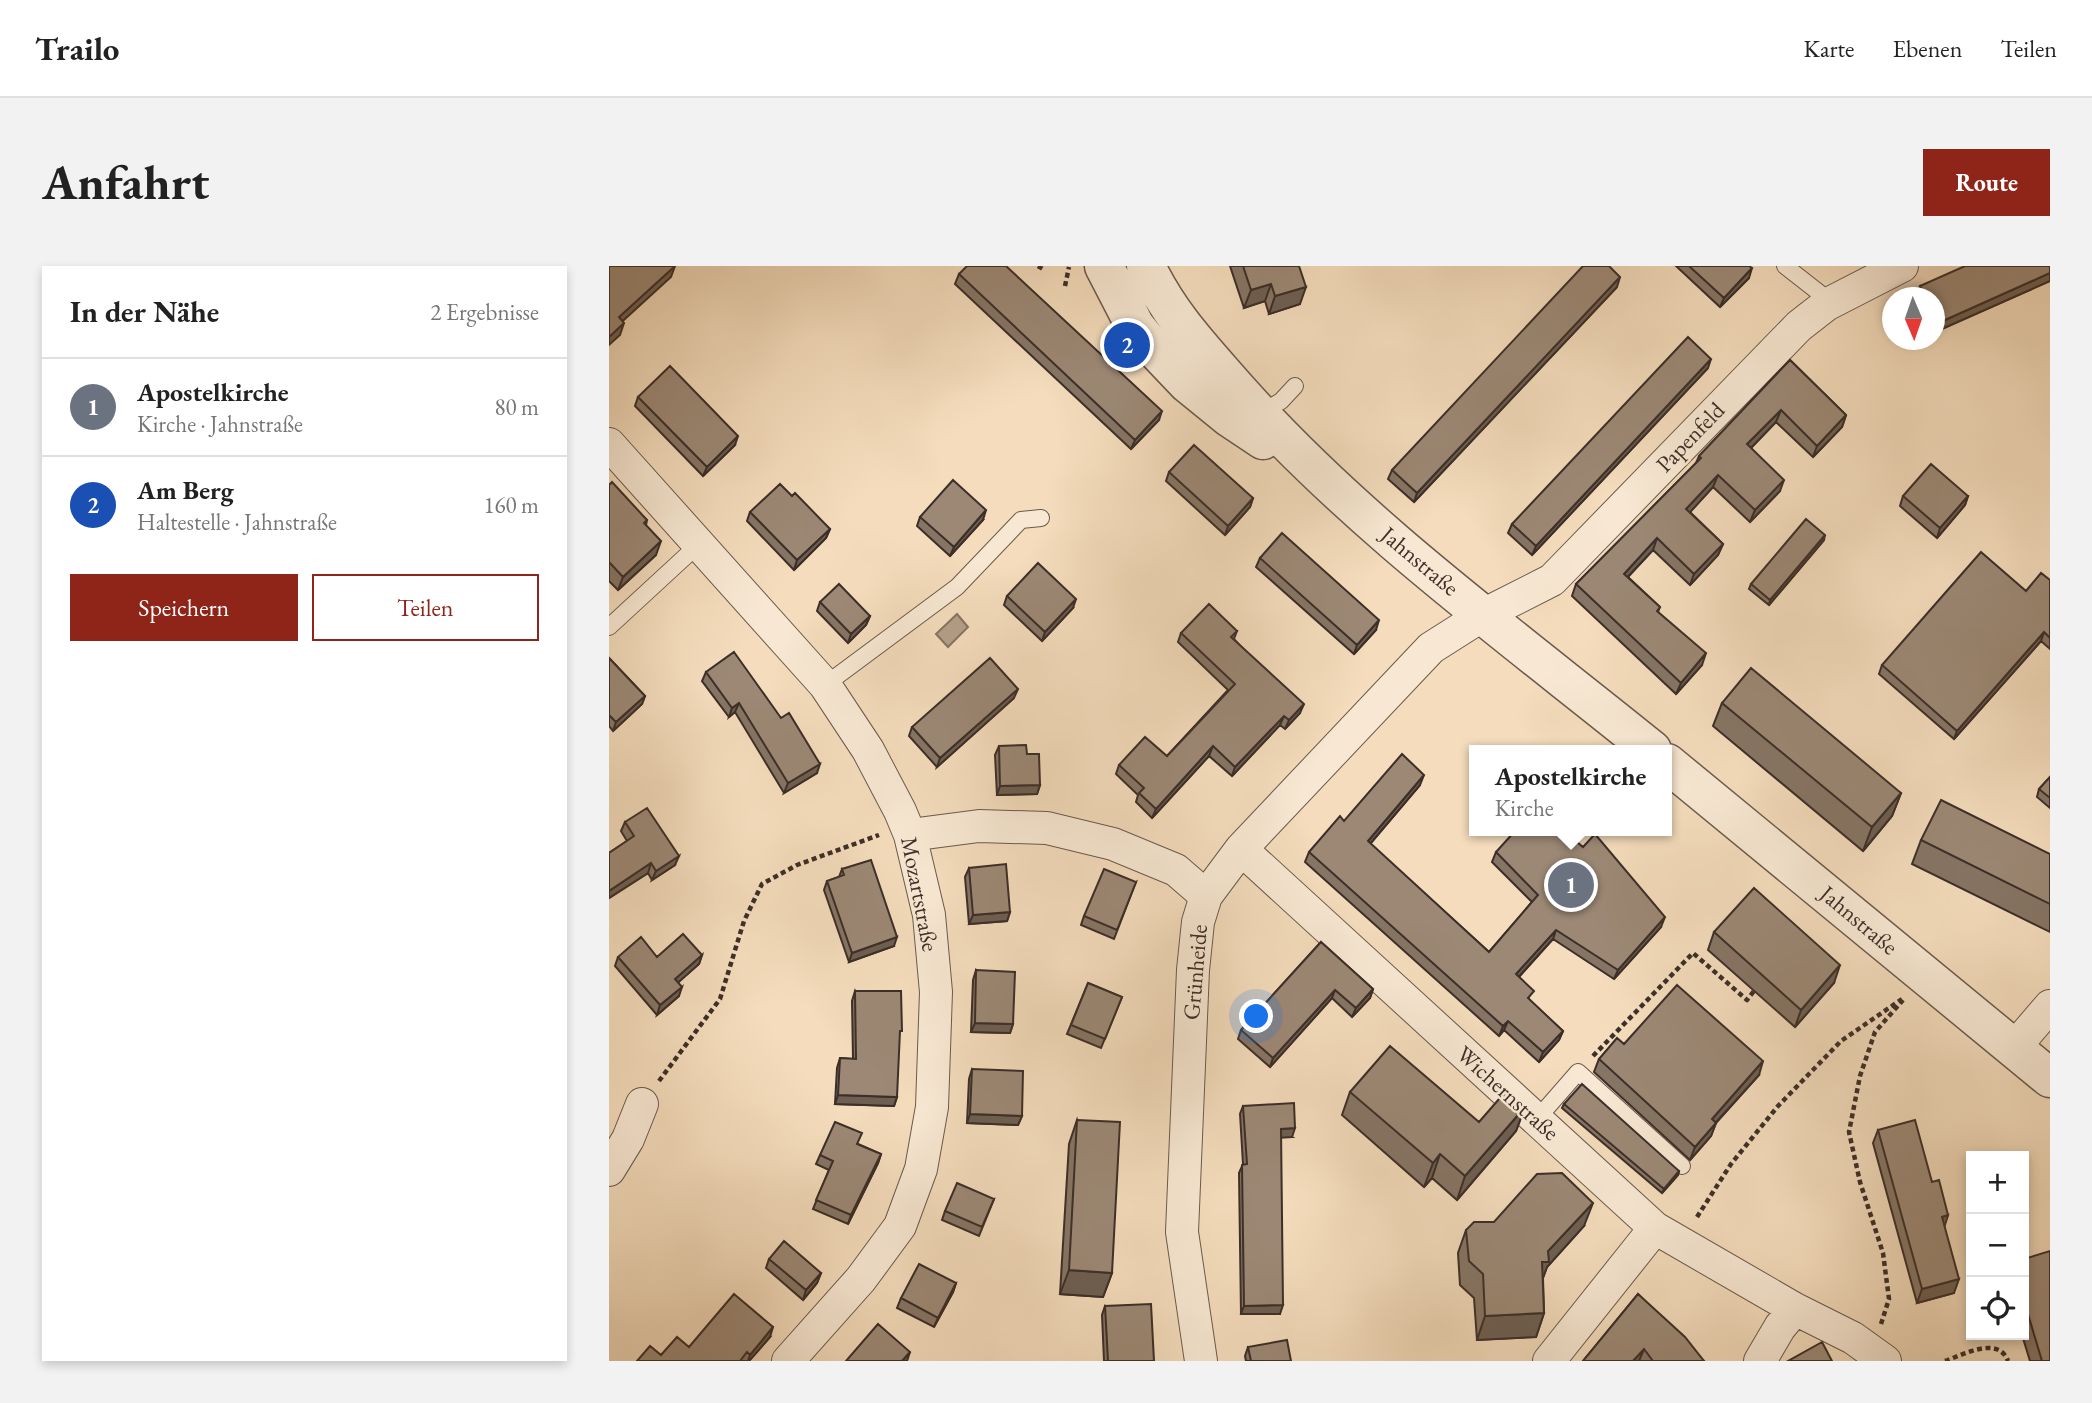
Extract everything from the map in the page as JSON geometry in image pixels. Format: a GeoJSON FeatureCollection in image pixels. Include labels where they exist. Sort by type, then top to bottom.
{"type":"FeatureCollection","features":[{"type":"Feature","properties":{"kind":"street","name":"Jahnstraße"},"geometry":{"type":"LineString","coordinates":[[1104,266],[1135,326],[1187,383],[1230,418],[1319,476]]}},
{"type":"Feature","properties":{"kind":"street","name":"Jahnstraße"},"geometry":{"type":"LineString","coordinates":[[1146,266],[1181,326],[1259,414],[1319,476],[1483,615],[1646,745]]}},
{"type":"Feature","properties":{"kind":"street","name":"Papenfeld"},"geometry":{"type":"LineString","coordinates":[[1483,615],[1552,580],[1799,326],[1831,302],[1902,266]]}},
{"type":"Feature","properties":{"kind":"street","name":"Mozartstraße"},"geometry":{"type":"LineString","coordinates":[[609,443],[825,684],[868,750],[910,835],[929,915],[936,992],[932,1107],[921,1169],[900,1226],[861,1279],[788,1361]]}},
{"type":"Feature","properties":{"kind":"street","name":"Grünheide"},"geometry":{"type":"LineString","coordinates":[[1201,1361],[1182,1232],[1193,970],[1198,922],[1206,896],[1241,849],[1431,648],[1483,615]]}},
{"type":"Feature","properties":{"kind":"street","name":"Jahnstraße"},"geometry":{"type":"LineString","coordinates":[[1672,767],[2050,1078]]}},
{"type":"Feature","properties":{"kind":"street"},"geometry":{"type":"LineString","coordinates":[[910,835],[979,826],[1047,828],[1113,844],[1176,870],[1206,896]]}},
{"type":"Feature","properties":{"kind":"street","name":"Wichernstraße"},"geometry":{"type":"LineString","coordinates":[[1241,849],[1655,1228],[1795,1309],[1853,1338],[1885,1361]]}},
{"type":"Feature","properties":{"kind":"street"},"geometry":{"type":"LineString","coordinates":[[2014,1048],[2050,1006]]}},
{"type":"Feature","properties":{"kind":"street"},"geometry":{"type":"LineString","coordinates":[[609,1170],[628,1139],[642,1104]]}},
{"type":"Feature","properties":{"kind":"street"},"geometry":{"type":"LineString","coordinates":[[1549,1361],[1655,1228]]}},
{"type":"Feature","properties":{"kind":"street"},"geometry":{"type":"LineString","coordinates":[[1760,1361],[1780,1327],[1795,1309]]}},
{"type":"Feature","properties":{"kind":"lane"},"geometry":{"type":"LineString","coordinates":[[1785,266],[1831,302]]}},
{"type":"Feature","properties":{"kind":"lane"},"geometry":{"type":"LineString","coordinates":[[1259,414],[1281,401],[1295,386]]}},
{"type":"Feature","properties":{"kind":"lane"},"geometry":{"type":"LineString","coordinates":[[825,684],[957,587],[1021,520],[1041,519]]}},
{"type":"Feature","properties":{"kind":"lane"},"geometry":{"type":"LineString","coordinates":[[609,627],[699,544]]}},
{"type":"Feature","properties":{"kind":"lane"},"geometry":{"type":"LineString","coordinates":[[1537,1119],[1578,1072],[1682,1166]]}},
{"type":"Feature","properties":{"kind":"path"},"geometry":{"type":"LineString","coordinates":[[1065,286],[1069,266]]}},
{"type":"Feature","properties":{"kind":"path"},"geometry":{"type":"LineString","coordinates":[[642,1104],[720,999],[744,921],[762,884],[797,864],[876,835],[910,835]]}},
{"type":"Feature","properties":{"kind":"path"},"geometry":{"type":"LineString","coordinates":[[1578,1072],[1693,953],[1747,1000],[1754,990]]}},
{"type":"Feature","properties":{"kind":"path"},"geometry":{"type":"LineString","coordinates":[[1694,1222],[1731,1164],[1778,1106],[1841,1041],[1906,997],[1875,1032],[1860,1076],[1849,1132],[1860,1182],[1884,1253],[1889,1299],[1879,1328]]}},
{"type":"Feature","properties":{"kind":"path"},"geometry":{"type":"LineString","coordinates":[[1945,1361],[1986,1347],[1999,1350],[2005,1354],[2008,1361]]}},
{"type":"Feature","properties":{"kind":"shaded area"},"geometry":{"type":"Polygon","coordinates":[[[957,614],[968,627],[948,647],[936,634],[957,614]]]}},
{"type":"Feature","properties":{"kind":"building"},"geometry":{"type":"Polygon","coordinates":[[[609,266],[675,266],[619,317],[624,323],[609,337],[609,266]]]}},
{"type":"Feature","properties":{"kind":"building"},"geometry":{"type":"Polygon","coordinates":[[[967,266],[1006,266],[1162,411],[1135,440],[959,274],[967,266]]]}},
{"type":"Feature","properties":{"kind":"building"},"geometry":{"type":"Polygon","coordinates":[[[1243,266],[1299,266],[1306,287],[1275,296],[1271,284],[1251,290],[1243,266]]]}},
{"type":"Feature","properties":{"kind":"building"},"geometry":{"type":"Polygon","coordinates":[[[1583,266],[1609,266],[1620,277],[1417,493],[1392,470],[1583,266]]]}},
{"type":"Feature","properties":{"kind":"building"},"geometry":{"type":"Polygon","coordinates":[[[1689,266],[1749,266],[1752,268],[1724,298],[1689,266]]]}},
{"type":"Feature","properties":{"kind":"building"},"geometry":{"type":"Polygon","coordinates":[[[1965,266],[2050,266],[2050,273],[1945,320],[1945,287],[1920,286],[1965,266]]]}},
{"type":"Feature","properties":{"kind":"building"},"geometry":{"type":"Polygon","coordinates":[[[1688,337],[1711,359],[1536,546],[1512,524],[1688,337]]]}},
{"type":"Feature","properties":{"kind":"building"},"geometry":{"type":"Polygon","coordinates":[[[1790,360],[1846,415],[1817,446],[1781,410],[1747,444],[1784,480],[1755,510],[1718,475],[1686,509],[1723,544],[1694,574],[1657,538],[1624,574],[1660,607],[1657,611],[1706,653],[1681,683],[1576,584],[1701,458],[1699,456],[1790,360]]]}},
{"type":"Feature","properties":{"kind":"building"},"geometry":{"type":"Polygon","coordinates":[[[670,366],[738,436],[707,467],[638,397],[670,366]]]}},
{"type":"Feature","properties":{"kind":"building"},"geometry":{"type":"Polygon","coordinates":[[[1194,445],[1253,498],[1228,526],[1169,472],[1194,445]]]}},
{"type":"Feature","properties":{"kind":"building"},"geometry":{"type":"Polygon","coordinates":[[[1931,464],[1968,496],[1940,528],[1903,496],[1931,464]]]}},
{"type":"Feature","properties":{"kind":"building"},"geometry":{"type":"Polygon","coordinates":[[[953,480],[986,510],[954,547],[920,517],[953,480]]]}},
{"type":"Feature","properties":{"kind":"building"},"geometry":{"type":"Polygon","coordinates":[[[612,482],[647,520],[644,523],[661,541],[623,577],[609,562],[609,485],[612,482]]]}},
{"type":"Feature","properties":{"kind":"building"},"geometry":{"type":"Polygon","coordinates":[[[780,484],[792,496],[795,493],[830,529],[797,560],[750,512],[780,484]]]}},
{"type":"Feature","properties":{"kind":"building"},"geometry":{"type":"Polygon","coordinates":[[[1806,519],[1825,535],[1770,600],[1751,584],[1806,519]]]}},
{"type":"Feature","properties":{"kind":"building"},"geometry":{"type":"Polygon","coordinates":[[[1282,533],[1379,620],[1357,645],[1260,558],[1282,533]]]}},
{"type":"Feature","properties":{"kind":"building"},"geometry":{"type":"Polygon","coordinates":[[[1981,552],[2026,591],[2041,573],[2050,580],[2050,638],[2044,632],[1957,731],[1882,665],[1981,552]]]}},
{"type":"Feature","properties":{"kind":"building"},"geometry":{"type":"Polygon","coordinates":[[[1038,563],[1076,599],[1045,632],[1007,596],[1038,563]]]}},
{"type":"Feature","properties":{"kind":"building"},"geometry":{"type":"Polygon","coordinates":[[[839,584],[870,616],[851,634],[820,602],[839,584]]]}},
{"type":"Feature","properties":{"kind":"building"},"geometry":{"type":"Polygon","coordinates":[[[1209,604],[1237,631],[1231,637],[1304,704],[1289,720],[1284,716],[1235,767],[1213,746],[1156,809],[1139,793],[1144,788],[1119,765],[1145,737],[1167,756],[1235,684],[1181,633],[1209,604]]]}},
{"type":"Feature","properties":{"kind":"building"},"geometry":{"type":"Polygon","coordinates":[[[734,652],[781,718],[789,713],[820,764],[788,783],[739,703],[732,708],[706,672],[734,652]]]}},
{"type":"Feature","properties":{"kind":"building"},"geometry":{"type":"Polygon","coordinates":[[[609,658],[645,696],[616,722],[609,715],[609,658]]]}},
{"type":"Feature","properties":{"kind":"building"},"geometry":{"type":"Polygon","coordinates":[[[990,658],[1018,689],[940,758],[912,727],[990,658]]]}},
{"type":"Feature","properties":{"kind":"building"},"geometry":{"type":"Polygon","coordinates":[[[1751,668],[1901,793],[1872,827],[1722,703],[1751,668]]]}},
{"type":"Feature","properties":{"kind":"building"},"geometry":{"type":"Polygon","coordinates":[[[1026,745],[1027,754],[1039,754],[1040,785],[1000,786],[999,746],[1026,745]]]}},
{"type":"Feature","properties":{"kind":"building"},"geometry":{"type":"Polygon","coordinates":[[[1402,754],[1424,775],[1368,841],[1489,952],[1538,895],[1496,852],[1510,836],[1570,836],[1583,847],[1593,836],[1597,836],[1665,917],[1618,970],[1556,930],[1516,974],[1534,991],[1528,998],[1563,1031],[1543,1052],[1508,1021],[1503,1026],[1309,852],[1340,816],[1344,821],[1402,754]]]}},
{"type":"Feature","properties":{"kind":"building"},"geometry":{"type":"Polygon","coordinates":[[[2050,777],[2050,798],[2039,789],[2050,777]]]}},
{"type":"Feature","properties":{"kind":"building"},"geometry":{"type":"Polygon","coordinates":[[[1941,800],[2050,854],[2050,904],[1921,840],[1941,800]]]}},
{"type":"Feature","properties":{"kind":"building"},"geometry":{"type":"Polygon","coordinates":[[[647,808],[679,856],[656,871],[651,863],[609,891],[609,853],[634,836],[625,822],[647,808]]]}},
{"type":"Feature","properties":{"kind":"building"},"geometry":{"type":"Polygon","coordinates":[[[871,860],[897,937],[852,953],[827,881],[844,875],[842,869],[871,860]]]}},
{"type":"Feature","properties":{"kind":"building"},"geometry":{"type":"Polygon","coordinates":[[[1006,864],[1010,912],[973,915],[969,868],[1006,864]]]}},
{"type":"Feature","properties":{"kind":"building"},"geometry":{"type":"Polygon","coordinates":[[[1104,869],[1136,882],[1117,930],[1084,916],[1104,869]]]}},
{"type":"Feature","properties":{"kind":"building"},"geometry":{"type":"Polygon","coordinates":[[[1754,888],[1840,965],[1801,1010],[1714,932],[1754,888]]]}},
{"type":"Feature","properties":{"kind":"building"},"geometry":{"type":"Polygon","coordinates":[[[683,934],[702,955],[675,979],[682,987],[660,1005],[618,957],[641,937],[657,957],[683,934]]]}},
{"type":"Feature","properties":{"kind":"building"},"geometry":{"type":"Polygon","coordinates":[[[1321,942],[1373,989],[1356,1008],[1335,990],[1273,1058],[1241,1030],[1321,942]]]}},
{"type":"Feature","properties":{"kind":"building"},"geometry":{"type":"Polygon","coordinates":[[[976,970],[1015,972],[1013,1024],[975,1023],[976,970]]]}},
{"type":"Feature","properties":{"kind":"building"},"geometry":{"type":"Polygon","coordinates":[[[1088,983],[1122,997],[1105,1039],[1071,1025],[1088,983]]]}},
{"type":"Feature","properties":{"kind":"building"},"geometry":{"type":"Polygon","coordinates":[[[1677,985],[1763,1061],[1712,1119],[1716,1123],[1695,1147],[1599,1059],[1617,1038],[1624,1044],[1677,985]]]}},
{"type":"Feature","properties":{"kind":"building"},"geometry":{"type":"Polygon","coordinates":[[[855,991],[901,991],[902,1031],[897,1097],[838,1095],[840,1058],[856,1059],[855,991]]]}},
{"type":"Feature","properties":{"kind":"building"},"geometry":{"type":"Polygon","coordinates":[[[1390,1046],[1479,1122],[1506,1091],[1525,1107],[1465,1176],[1440,1154],[1433,1163],[1350,1092],[1390,1046]]]}},
{"type":"Feature","properties":{"kind":"building"},"geometry":{"type":"Polygon","coordinates":[[[972,1069],[1023,1071],[1022,1116],[970,1114],[972,1069]]]}},
{"type":"Feature","properties":{"kind":"building"},"geometry":{"type":"Polygon","coordinates":[[[1582,1084],[1679,1171],[1664,1189],[1564,1104],[1582,1084]]]}},
{"type":"Feature","properties":{"kind":"building"},"geometry":{"type":"Polygon","coordinates":[[[1294,1103],[1295,1128],[1281,1129],[1283,1305],[1244,1306],[1242,1165],[1247,1164],[1243,1106],[1294,1103]]]}},
{"type":"Feature","properties":{"kind":"building"},"geometry":{"type":"Polygon","coordinates":[[[1077,1120],[1120,1122],[1112,1273],[1069,1270],[1077,1120]]]}},
{"type":"Feature","properties":{"kind":"building"},"geometry":{"type":"Polygon","coordinates":[[[1915,1120],[1932,1182],[1939,1180],[1948,1215],[1942,1217],[1959,1279],[1922,1289],[1878,1130],[1915,1120]]]}},
{"type":"Feature","properties":{"kind":"building"},"geometry":{"type":"Polygon","coordinates":[[[835,1122],[862,1133],[857,1144],[881,1154],[851,1215],[816,1200],[833,1161],[820,1155],[835,1122]]]}},
{"type":"Feature","properties":{"kind":"building"},"geometry":{"type":"Polygon","coordinates":[[[1562,1173],[1593,1203],[1548,1251],[1549,1262],[1542,1262],[1544,1313],[1485,1316],[1483,1274],[1469,1261],[1466,1230],[1474,1222],[1494,1222],[1537,1174],[1562,1173]]]}},
{"type":"Feature","properties":{"kind":"building"},"geometry":{"type":"Polygon","coordinates":[[[957,1183],[994,1199],[982,1227],[945,1211],[957,1183]]]}},
{"type":"Feature","properties":{"kind":"building"},"geometry":{"type":"Polygon","coordinates":[[[784,1241],[821,1273],[806,1290],[769,1259],[784,1241]]]}},
{"type":"Feature","properties":{"kind":"building"},"geometry":{"type":"Polygon","coordinates":[[[2050,1251],[2050,1361],[2042,1361],[2029,1318],[2029,1257],[2050,1251]]]}},
{"type":"Feature","properties":{"kind":"building"},"geometry":{"type":"Polygon","coordinates":[[[919,1264],[956,1283],[938,1318],[901,1298],[919,1264]]]}},
{"type":"Feature","properties":{"kind":"building"},"geometry":{"type":"Polygon","coordinates":[[[734,1294],[773,1327],[750,1355],[747,1352],[740,1361],[637,1361],[650,1346],[661,1355],[677,1337],[689,1347],[734,1294]]]}},
{"type":"Feature","properties":{"kind":"building"},"geometry":{"type":"Polygon","coordinates":[[[1638,1294],[1685,1337],[1704,1361],[1653,1361],[1644,1349],[1633,1361],[1583,1361],[1638,1294]]]}},
{"type":"Feature","properties":{"kind":"building"},"geometry":{"type":"Polygon","coordinates":[[[1151,1304],[1154,1361],[1108,1361],[1105,1306],[1151,1304]]]}},
{"type":"Feature","properties":{"kind":"building"},"geometry":{"type":"Polygon","coordinates":[[[878,1324],[910,1352],[902,1361],[846,1361],[878,1324]]]}},
{"type":"Feature","properties":{"kind":"building"},"geometry":{"type":"Polygon","coordinates":[[[1287,1340],[1291,1361],[1251,1361],[1248,1347],[1287,1340]]]}},
{"type":"Feature","properties":{"kind":"building"},"geometry":{"type":"Polygon","coordinates":[[[1822,1342],[1832,1361],[1788,1361],[1822,1342]]]}},
{"type":"Feature","properties":{"kind":"place","name":"Am Berg"},"geometry":{"type":"Point","coordinates":[1127,345]}},
{"type":"Feature","properties":{"kind":"place","name":"Apostelkirche"},"geometry":{"type":"Point","coordinates":[1571,885]}}]}
